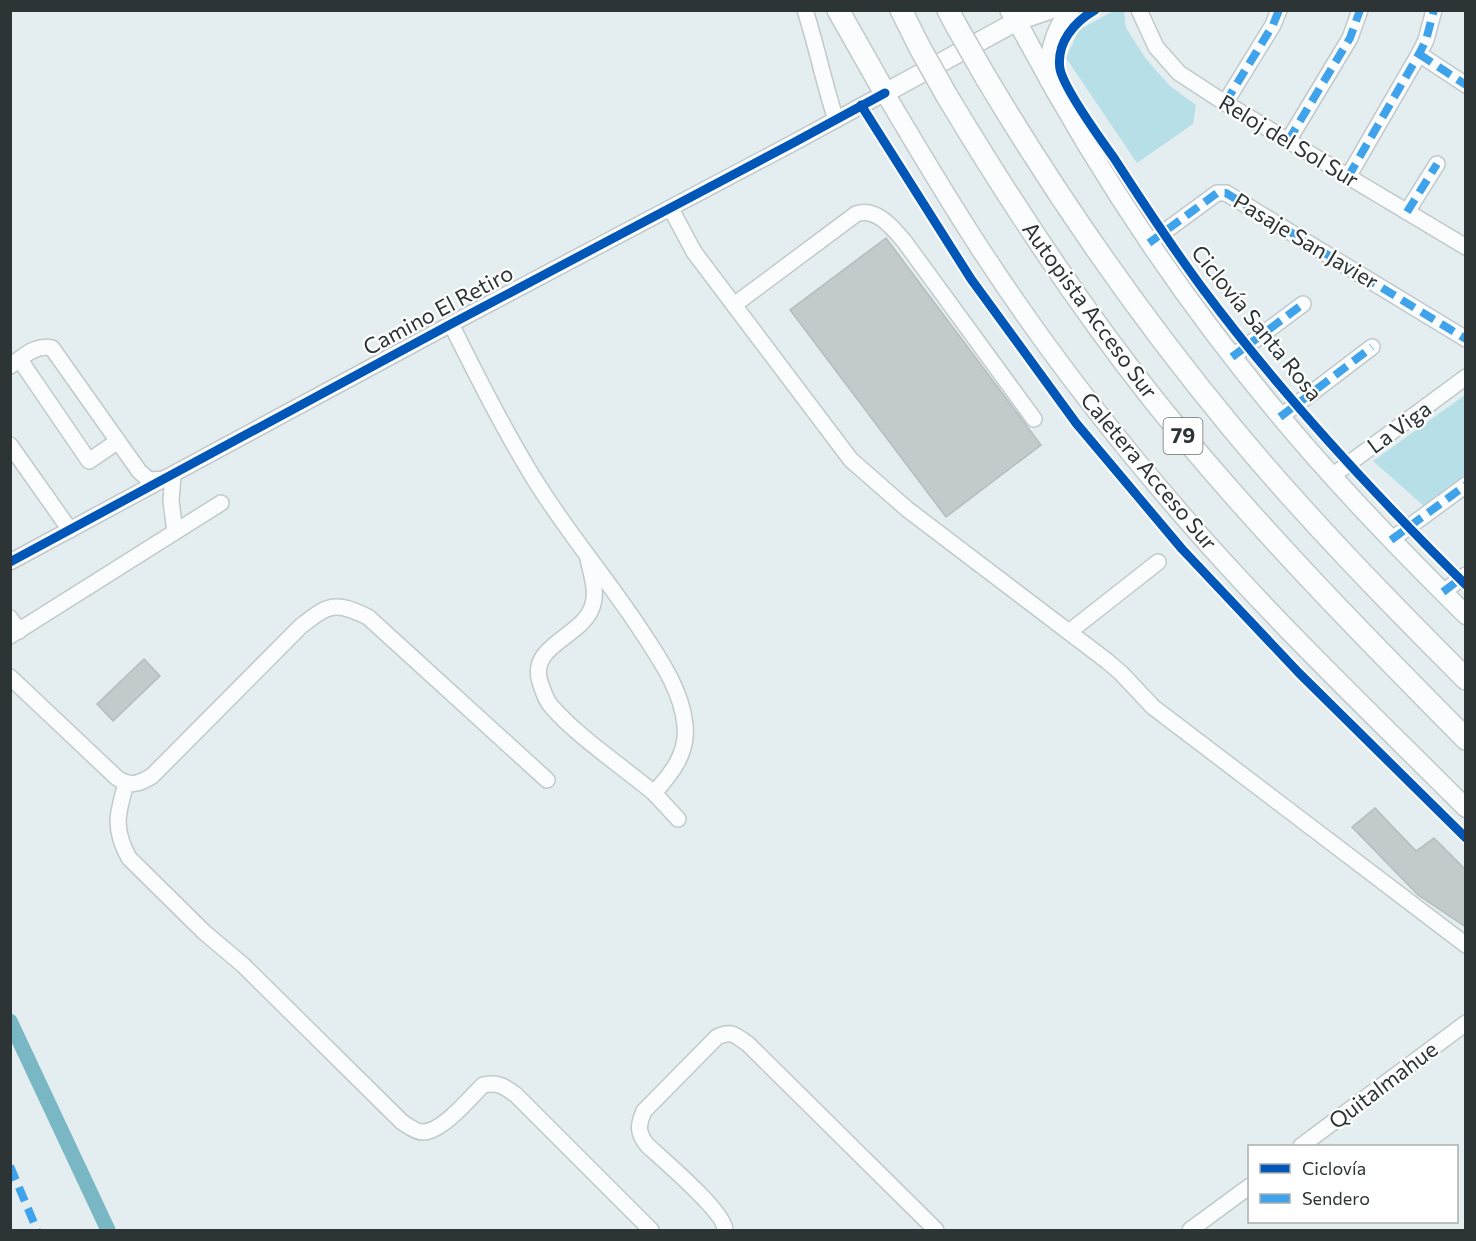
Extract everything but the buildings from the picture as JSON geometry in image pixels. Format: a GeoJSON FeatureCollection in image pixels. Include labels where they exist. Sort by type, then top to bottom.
{"type":"FeatureCollection","features":[{"type":"Feature","properties":{"kind":"highway"},"geometry":{"type":"LineString","coordinates":[[838,10],[885,93]]}},
{"type":"Feature","properties":{"kind":"highway","name":"Autopista Acceso Sur"},"geometry":{"type":"LineString","coordinates":[[901,10],[947,96],[1005,190],[1052,262],[1120,357],[1224,485],[1307,577],[1466,739]]}},
{"type":"Feature","properties":{"kind":"highway","name":"Autopista Acceso Sur"},"geometry":{"type":"LineString","coordinates":[[952,19],[1017,130],[1085,235],[1195,383],[1312,520],[1466,679]]}},
{"type":"Feature","properties":{"kind":"main road"},"geometry":{"type":"LineString","coordinates":[[885,93],[1019,14],[1049,10]]}},
{"type":"Feature","properties":{"kind":"main road"},"geometry":{"type":"LineString","coordinates":[[1048,82],[1054,39],[1070,10]]}},
{"type":"Feature","properties":{"kind":"main road"},"geometry":{"type":"LineString","coordinates":[[1019,14],[1048,82],[1096,161],[1149,243],[1232,357],[1280,417],[1332,476],[1391,540],[1466,615]]}},
{"type":"Feature","properties":{"kind":"main road","name":"Caletera Acceso Sur"},"geometry":{"type":"LineString","coordinates":[[885,93],[987,259],[1049,347],[1112,429],[1242,581],[1466,808]]}},
{"type":"Feature","properties":{"kind":"street"},"geometry":{"type":"LineString","coordinates":[[805,10],[836,120]]}},
{"type":"Feature","properties":{"kind":"street","name":"Reloj del Sol Sur"},"geometry":{"type":"LineString","coordinates":[[1139,10],[1156,47],[1170,66],[1188,80],[1466,247]]}},
{"type":"Feature","properties":{"kind":"street"},"geometry":{"type":"LineString","coordinates":[[1225,103],[1273,25],[1279,10]]}},
{"type":"Feature","properties":{"kind":"street"},"geometry":{"type":"LineString","coordinates":[[1288,141],[1350,38],[1360,10]]}},
{"type":"Feature","properties":{"kind":"street"},"geometry":{"type":"LineString","coordinates":[[1348,177],[1419,54],[1426,40],[1434,10]]}},
{"type":"Feature","properties":{"kind":"street"},"geometry":{"type":"LineString","coordinates":[[1419,54],[1466,85]]}},
{"type":"Feature","properties":{"kind":"street","name":"Camino El Retiro"},"geometry":{"type":"LineString","coordinates":[[10,562],[885,93]]}},
{"type":"Feature","properties":{"kind":"street"},"geometry":{"type":"LineString","coordinates":[[1407,212],[1437,164]]}},
{"type":"Feature","properties":{"kind":"street","name":"Pasaje San Javier"},"geometry":{"type":"LineString","coordinates":[[1149,243],[1217,193],[1226,193],[1466,339]]}},
{"type":"Feature","properties":{"kind":"street"},"geometry":{"type":"LineString","coordinates":[[671,209],[694,252],[851,460],[908,509],[1121,673],[1153,707],[1466,945]]}},
{"type":"Feature","properties":{"kind":"street"},"geometry":{"type":"LineString","coordinates":[[734,305],[856,214],[869,213],[889,224],[904,241],[1034,419]]}},
{"type":"Feature","properties":{"kind":"street"},"geometry":{"type":"LineString","coordinates":[[1232,357],[1303,304]]}},
{"type":"Feature","properties":{"kind":"street"},"geometry":{"type":"LineString","coordinates":[[452,324],[489,400],[533,478],[621,598],[660,659],[678,695],[685,725],[684,746],[679,761],[654,793]]}},
{"type":"Feature","properties":{"kind":"street"},"geometry":{"type":"LineString","coordinates":[[118,441],[89,461],[15,363],[43,346],[52,348],[118,441],[139,471],[149,480],[169,477],[176,532]]}},
{"type":"Feature","properties":{"kind":"street"},"geometry":{"type":"LineString","coordinates":[[1280,417],[1372,347]]}},
{"type":"Feature","properties":{"kind":"street","name":"La Viga"},"geometry":{"type":"LineString","coordinates":[[1332,476],[1466,377]]}},
{"type":"Feature","properties":{"kind":"street"},"geometry":{"type":"LineString","coordinates":[[10,445],[70,530]]}},
{"type":"Feature","properties":{"kind":"street"},"geometry":{"type":"LineString","coordinates":[[1391,540],[1466,485]]}},
{"type":"Feature","properties":{"kind":"street"},"geometry":{"type":"LineString","coordinates":[[13,628],[221,503]]}},
{"type":"Feature","properties":{"kind":"street"},"geometry":{"type":"LineString","coordinates":[[587,553],[594,589],[594,603],[588,616],[578,628],[549,649],[540,663],[538,676],[550,705],[568,723],[654,793],[678,819]]}},
{"type":"Feature","properties":{"kind":"street"},"geometry":{"type":"LineString","coordinates":[[1069,632],[1158,562]]}},
{"type":"Feature","properties":{"kind":"street"},"geometry":{"type":"LineString","coordinates":[[1443,592],[1466,575]]}},
{"type":"Feature","properties":{"kind":"street"},"geometry":{"type":"LineString","coordinates":[[10,677],[117,778],[126,784],[140,784],[152,776],[301,626],[319,612],[333,606],[350,608],[368,617],[547,780]]}},
{"type":"Feature","properties":{"kind":"street"},"geometry":{"type":"LineString","coordinates":[[126,784],[118,814],[117,829],[121,844],[129,858],[204,932],[243,965],[402,1122],[420,1132],[430,1131],[441,1126],[483,1086],[492,1083],[502,1084],[516,1095],[651,1230]]}},
{"type":"Feature","properties":{"kind":"street","name":"Quitalmahue"},"geometry":{"type":"LineString","coordinates":[[1302,1145],[1466,1023]]}},
{"type":"Feature","properties":{"kind":"street"},"geometry":{"type":"LineString","coordinates":[[725,1230],[725,1226],[713,1208],[640,1136],[638,1125],[644,1111],[717,1037],[726,1033],[735,1035],[747,1044],[936,1230]]}},
{"type":"Feature","properties":{"kind":"street"},"geometry":{"type":"LineString","coordinates":[[1190,1230],[1248,1187]]}},
{"type":"Feature","properties":{"kind":"shaded area"},"geometry":{"type":"Polygon","coordinates":[[[1115,10],[1124,11],[1126,28],[1146,59],[1170,86],[1196,105],[1193,124],[1137,163],[1066,58],[1079,30],[1115,10]]]}},
{"type":"Feature","properties":{"kind":"shaded area"},"geometry":{"type":"Polygon","coordinates":[[[1465,395],[1465,477],[1425,507],[1373,461],[1465,395]]]}},
{"type":"Feature","properties":{"kind":"waterway"},"geometry":{"type":"LineString","coordinates":[[10,1021],[108,1230]]}},
{"type":"Feature","properties":{"kind":"marked path"},"geometry":{"type":"LineString","coordinates":[[1225,103],[1273,25],[1279,10]]}},
{"type":"Feature","properties":{"kind":"marked path"},"geometry":{"type":"LineString","coordinates":[[1288,141],[1350,38],[1360,10]]}},
{"type":"Feature","properties":{"kind":"marked path"},"geometry":{"type":"LineString","coordinates":[[1348,177],[1419,54],[1426,40],[1434,10]]}},
{"type":"Feature","properties":{"kind":"marked path"},"geometry":{"type":"LineString","coordinates":[[1419,54],[1466,85]]}},
{"type":"Feature","properties":{"kind":"marked path"},"geometry":{"type":"LineString","coordinates":[[1407,212],[1437,164]]}},
{"type":"Feature","properties":{"kind":"marked path"},"geometry":{"type":"LineString","coordinates":[[1149,243],[1217,193],[1226,193],[1466,339]]}},
{"type":"Feature","properties":{"kind":"marked path"},"geometry":{"type":"LineString","coordinates":[[1232,357],[1303,304]]}},
{"type":"Feature","properties":{"kind":"marked path"},"geometry":{"type":"LineString","coordinates":[[1280,417],[1372,347]]}},
{"type":"Feature","properties":{"kind":"marked path"},"geometry":{"type":"LineString","coordinates":[[1391,540],[1466,485]]}},
{"type":"Feature","properties":{"kind":"marked path"},"geometry":{"type":"LineString","coordinates":[[1443,592],[1464,576]]}},
{"type":"Feature","properties":{"kind":"marked path"},"geometry":{"type":"LineString","coordinates":[[10,1166],[37,1230]]}},
{"type":"Feature","properties":{"kind":"cycle path","name":"Ciclovía Santa Rosa"},"geometry":{"type":"LineString","coordinates":[[1095,10],[1068,34],[1059,59],[1063,78],[1084,114],[1191,273],[1264,367],[1362,478],[1466,585]]}},
{"type":"Feature","properties":{"kind":"cycle path"},"geometry":{"type":"LineString","coordinates":[[10,562],[885,93]]}},
{"type":"Feature","properties":{"kind":"cycle path"},"geometry":{"type":"LineString","coordinates":[[861,105],[971,279],[1076,423],[1182,549],[1299,673],[1466,838]]}}]}
